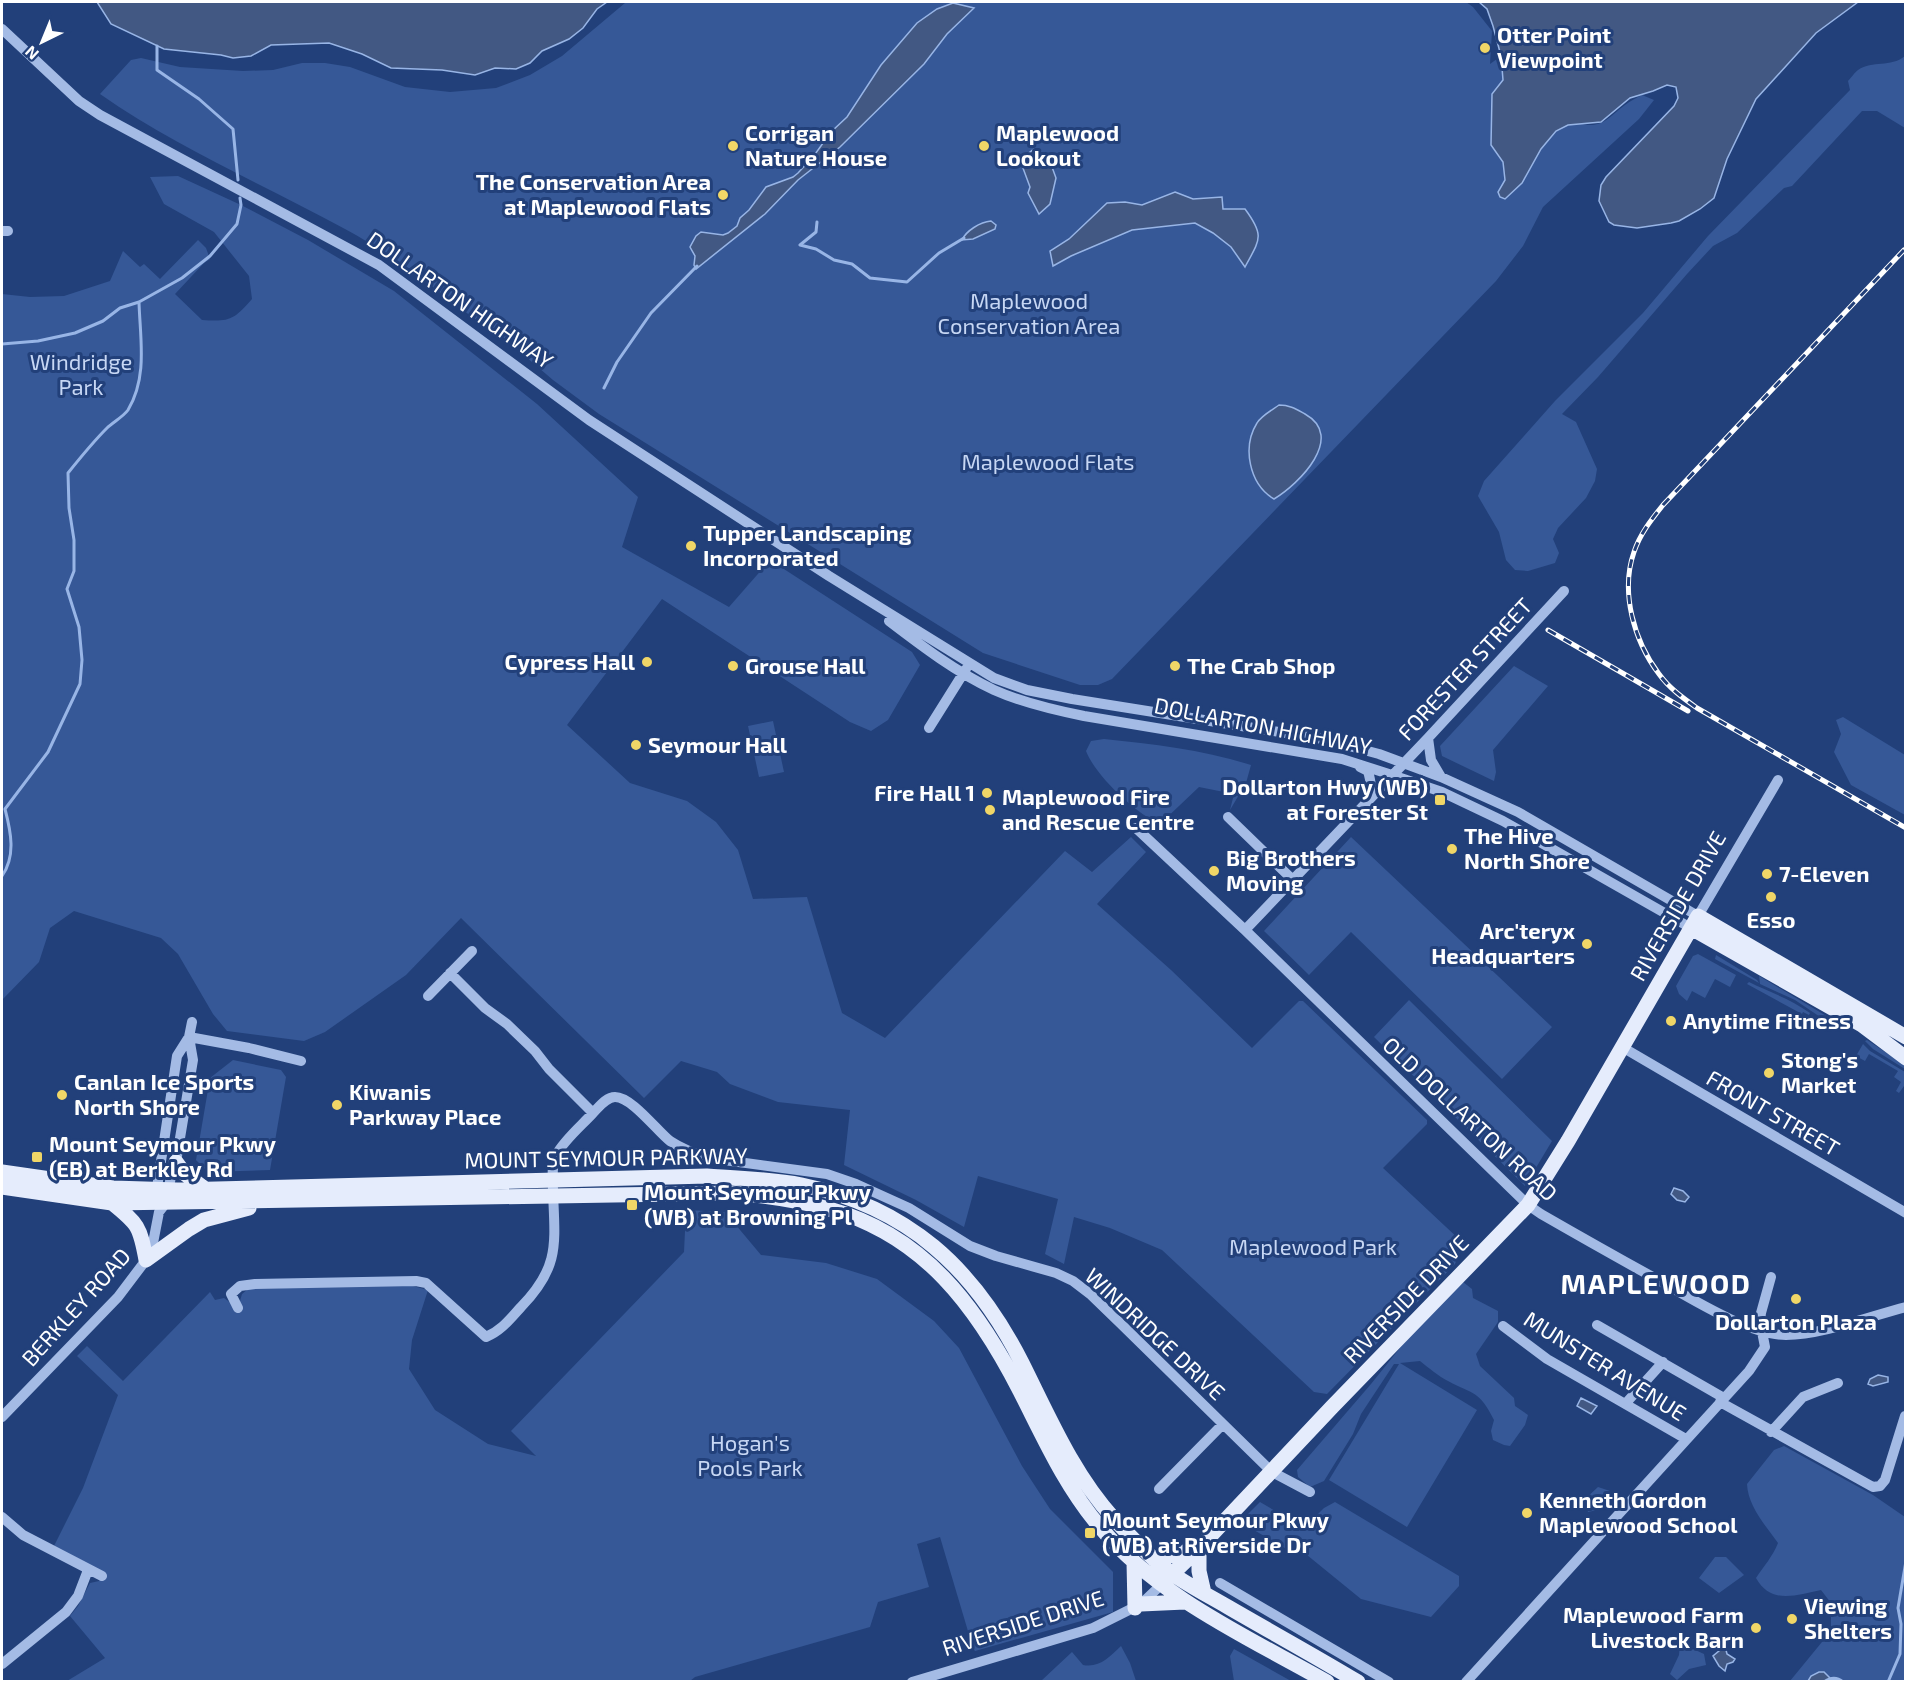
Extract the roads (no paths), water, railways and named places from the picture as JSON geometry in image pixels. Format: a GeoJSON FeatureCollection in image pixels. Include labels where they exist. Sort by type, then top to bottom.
{"type":"FeatureCollection","features":[{"type":"Feature","properties":{"kind":"main road","name":"DOLLARTON HIGHWAY"},"geometry":{"type":"LineString","coordinates":[[1695,922],[1905,1037]]}},
{"type":"Feature","properties":{"kind":"main road","name":"DOLLARTON HIGHWAY"},"geometry":{"type":"LineString","coordinates":[[1695,922],[1846,1015],[1905,1058]]}},
{"type":"Feature","properties":{"kind":"main road","name":"RIVERSIDE DRIVE"},"geometry":{"type":"LineString","coordinates":[[1167,1579],[1528,1206],[1695,922]]}},
{"type":"Feature","properties":{"kind":"main road"},"geometry":{"type":"LineString","coordinates":[[176,1162],[185,1174],[204,1188]]}},
{"type":"Feature","properties":{"kind":"main road","name":"MOUNT SEYMOUR PARKWAY"},"geometry":{"type":"LineString","coordinates":[[2,1172],[161,1199],[204,1188],[553,1187],[735,1192],[787,1199],[831,1209],[866,1223],[918,1254],[962,1297],[1003,1358],[1065,1479],[1101,1528],[1134,1562],[1167,1579],[1204,1593],[1358,1682]]}},
{"type":"Feature","properties":{"kind":"main road","name":"MOUNT SEYMOUR PARKWAY"},"geometry":{"type":"LineString","coordinates":[[2,1186],[112,1203],[161,1199],[277,1201],[553,1187],[707,1176],[756,1178],[802,1185],[846,1197],[897,1220],[933,1245],[970,1280],[1002,1327],[1073,1463],[1112,1516],[1155,1560],[1185,1602],[1327,1682]]}},
{"type":"Feature","properties":{"kind":"main road"},"geometry":{"type":"LineString","coordinates":[[112,1203],[134,1220],[139,1227],[146,1260],[189,1228],[204,1221],[277,1201]]}},
{"type":"Feature","properties":{"kind":"main road"},"geometry":{"type":"LineString","coordinates":[[1155,1560],[1199,1548],[1199,1571],[1204,1593]]}},
{"type":"Feature","properties":{"kind":"main road"},"geometry":{"type":"LineString","coordinates":[[1134,1562],[1138,1606],[1185,1602]]}},
{"type":"Feature","properties":{"kind":"street","name":"DOLLARTON HIGHWAY"},"geometry":{"type":"LineString","coordinates":[[2,29],[79,101],[100,115],[379,265],[589,420],[829,576],[932,654],[1027,690],[1323,739],[1379,754],[1441,777],[1518,812],[1695,922]]}},
{"type":"Feature","properties":{"kind":"street","name":"FORESTER STREET"},"geometry":{"type":"LineString","coordinates":[[1245,930],[1564,591]]}},
{"type":"Feature","properties":{"kind":"street","name":"DOLLARTON HIGHWAY"},"geometry":{"type":"LineString","coordinates":[[967,669],[995,690],[1044,708],[1084,717],[1249,742],[1350,761],[1442,792],[1503,821],[1695,922]]}},
{"type":"Feature","properties":{"kind":"street"},"geometry":{"type":"LineString","coordinates":[[929,728],[967,669]]}},
{"type":"Feature","properties":{"kind":"street"},"geometry":{"type":"LineString","coordinates":[[1428,738],[1431,760],[1441,777]]}},
{"type":"Feature","properties":{"kind":"street"},"geometry":{"type":"LineString","coordinates":[[1350,761],[1368,771],[1372,788],[1369,800]]}},
{"type":"Feature","properties":{"kind":"street","name":"RIVERSIDE DRIVE"},"geometry":{"type":"LineString","coordinates":[[1695,922],[1778,780]]}},
{"type":"Feature","properties":{"kind":"street"},"geometry":{"type":"LineString","coordinates":[[1228,817],[1293,880]]}},
{"type":"Feature","properties":{"kind":"street","name":"OLD DOLLARTON ROAD"},"geometry":{"type":"LineString","coordinates":[[1136,828],[1245,930],[1528,1206],[1712,1310],[1783,1335],[1821,1329],[1905,1307]]}},
{"type":"Feature","properties":{"kind":"street"},"geometry":{"type":"LineString","coordinates":[[428,996],[472,951]]}},
{"type":"Feature","properties":{"kind":"street"},"geometry":{"type":"LineString","coordinates":[[450,973],[485,1008],[507,1024],[535,1051],[549,1069],[593,1113]]}},
{"type":"Feature","properties":{"kind":"street","name":"BERKLEY ROAD"},"geometry":{"type":"LineString","coordinates":[[2,1417],[118,1297],[146,1260],[152,1248],[161,1199],[177,1056],[189,1037],[192,1022]]}},
{"type":"Feature","properties":{"kind":"street"},"geometry":{"type":"LineString","coordinates":[[189,1037],[301,1060]]}},
{"type":"Feature","properties":{"kind":"street","name":"BERKLEY ROAD"},"geometry":{"type":"LineString","coordinates":[[161,1199],[176,1162],[193,1060],[189,1037]]}},
{"type":"Feature","properties":{"kind":"street","name":"FRONT STREET"},"geometry":{"type":"LineString","coordinates":[[1622,1047],[1905,1213]]}},
{"type":"Feature","properties":{"kind":"street","name":"WINDRIDGE DRIVE"},"geometry":{"type":"LineString","coordinates":[[238,1308],[231,1294],[240,1286],[416,1281],[426,1283],[486,1337],[496,1333],[534,1294],[544,1280],[554,1250],[553,1187],[556,1155],[564,1143],[607,1099],[615,1097],[631,1104],[668,1138],[693,1153],[709,1158],[804,1169],[827,1174],[900,1204],[970,1246],[1065,1277],[1090,1294],[1272,1472],[1310,1492]]}},
{"type":"Feature","properties":{"kind":"street"},"geometry":{"type":"LineString","coordinates":[[1466,1682],[1760,1356],[1765,1347],[1761,1329],[1761,1313],[1771,1277]]}},
{"type":"Feature","properties":{"kind":"street"},"geometry":{"type":"LineString","coordinates":[[1597,1325],[1663,1362],[1771,1432],[1873,1486],[1880,1486],[1885,1480],[1905,1416]]}},
{"type":"Feature","properties":{"kind":"street","name":"MUNSTER AVENUE"},"geometry":{"type":"LineString","coordinates":[[1503,1326],[1547,1359],[1686,1439]]}},
{"type":"Feature","properties":{"kind":"street"},"geometry":{"type":"LineString","coordinates":[[1626,1403],[1663,1362]]}},
{"type":"Feature","properties":{"kind":"street"},"geometry":{"type":"LineString","coordinates":[[1771,1432],[1803,1396],[1838,1383]]}},
{"type":"Feature","properties":{"kind":"street"},"geometry":{"type":"LineString","coordinates":[[1159,1489],[1223,1424]]}},
{"type":"Feature","properties":{"kind":"street"},"geometry":{"type":"LineString","coordinates":[[2,1517],[23,1534],[102,1576]]}},
{"type":"Feature","properties":{"kind":"street"},"geometry":{"type":"LineString","coordinates":[[2,1664],[66,1612],[78,1596],[88,1570]]}},
{"type":"Feature","properties":{"kind":"street","name":"RIVERSIDE DRIVE"},"geometry":{"type":"LineString","coordinates":[[912,1682],[938,1678],[1093,1629],[1138,1606],[1167,1579]]}},
{"type":"Feature","properties":{"kind":"street"},"geometry":{"type":"LineString","coordinates":[[1220,1583],[1389,1682]]}},
{"type":"Feature","properties":{"kind":"waterway"},"geometry":{"type":"LineString","coordinates":[[157,46],[157,70],[199,99],[233,129],[238,180]]}},
{"type":"Feature","properties":{"kind":"waterway"},"geometry":{"type":"LineString","coordinates":[[2,344],[38,341],[75,333],[103,321],[120,308],[139,302],[182,278],[210,256],[237,224],[240,198]]}},
{"type":"Feature","properties":{"kind":"waterway"},"geometry":{"type":"LineString","coordinates":[[817,222],[816,232],[800,245],[816,249],[834,260],[852,264],[870,278],[907,282],[939,253],[964,238]]}},
{"type":"Feature","properties":{"kind":"waterway"},"geometry":{"type":"LineString","coordinates":[[604,388],[617,362],[651,313],[697,266]]}},
{"type":"Feature","properties":{"kind":"waterway"},"geometry":{"type":"LineString","coordinates":[[2,876],[11,852],[5,809],[48,752],[80,684],[82,660],[79,627],[67,589],[74,571],[74,540],[69,508],[68,473],[102,433],[126,413],[134,397],[141,371],[139,302]]}},
{"type":"Feature","properties":{"kind":"waterway"},"geometry":{"type":"LineString","coordinates":[[1888,1682],[1900,1654],[1901,1624],[1898,1608],[1906,1561]]}},
{"type":"Feature","properties":{"kind":"waterway"},"geometry":{"type":"LineString","coordinates":[[1824,1682],[1834,1678],[1843,1682]]}},
{"type":"Feature","properties":{"kind":"railway"},"geometry":{"type":"LineString","coordinates":[[1904,250],[1663,505],[1636,545],[1628,583],[1632,616],[1643,647],[1659,674],[1676,692],[1697,708],[1906,828]]}},
{"type":"Feature","properties":{"kind":"railway"},"geometry":{"type":"LineString","coordinates":[[1548,630],[1688,711]]}},
{"type":"Feature","properties":{"kind":"place","name":"Otter Point Viewpoint"},"geometry":{"type":"Point","coordinates":[1485,48]}},
{"type":"Feature","properties":{"kind":"place","name":"Corrigan Nature House"},"geometry":{"type":"Point","coordinates":[733,146]}},
{"type":"Feature","properties":{"kind":"place","name":"Maplewood Lookout"},"geometry":{"type":"Point","coordinates":[984,146]}},
{"type":"Feature","properties":{"kind":"place","name":"The Conservation Area at Maplewood Flats"},"geometry":{"type":"Point","coordinates":[723,195]}},
{"type":"Feature","properties":{"kind":"place","name":"Tupper Landscaping Incorporated"},"geometry":{"type":"Point","coordinates":[691,546]}},
{"type":"Feature","properties":{"kind":"place","name":"Cypress Hall"},"geometry":{"type":"Point","coordinates":[647,662]}},
{"type":"Feature","properties":{"kind":"place","name":"Grouse Hall"},"geometry":{"type":"Point","coordinates":[733,666]}},
{"type":"Feature","properties":{"kind":"place","name":"The Crab Shop"},"geometry":{"type":"Point","coordinates":[1175,666]}},
{"type":"Feature","properties":{"kind":"place","name":"Seymour Hall"},"geometry":{"type":"Point","coordinates":[636,745]}},
{"type":"Feature","properties":{"kind":"place","name":"Fire Hall 1"},"geometry":{"type":"Point","coordinates":[987,793]}},
{"type":"Feature","properties":{"kind":"place","name":"Dollarton Hwy (WB) at Forester St"},"geometry":{"type":"Point","coordinates":[1440,800]}},
{"type":"Feature","properties":{"kind":"place","name":"Maplewood Fire and Rescue Centre"},"geometry":{"type":"Point","coordinates":[990,810]}},
{"type":"Feature","properties":{"kind":"place","name":"The Hive North Shore"},"geometry":{"type":"Point","coordinates":[1452,849]}},
{"type":"Feature","properties":{"kind":"place","name":"Big Brothers Moving"},"geometry":{"type":"Point","coordinates":[1214,871]}},
{"type":"Feature","properties":{"kind":"place","name":"7-Eleven"},"geometry":{"type":"Point","coordinates":[1767,874]}},
{"type":"Feature","properties":{"kind":"place","name":"Esso"},"geometry":{"type":"Point","coordinates":[1771,897]}},
{"type":"Feature","properties":{"kind":"place","name":"Arc'teryx Headquarters"},"geometry":{"type":"Point","coordinates":[1587,944]}},
{"type":"Feature","properties":{"kind":"place","name":"Anytime Fitness"},"geometry":{"type":"Point","coordinates":[1671,1021]}},
{"type":"Feature","properties":{"kind":"place","name":"Stong's Market"},"geometry":{"type":"Point","coordinates":[1769,1073]}},
{"type":"Feature","properties":{"kind":"place","name":"Canlan Ice Sports North Shore"},"geometry":{"type":"Point","coordinates":[62,1095]}},
{"type":"Feature","properties":{"kind":"place","name":"Kiwanis Parkway Place"},"geometry":{"type":"Point","coordinates":[337,1105]}},
{"type":"Feature","properties":{"kind":"place","name":"Mount Seymour Pkwy (EB) at Berkley Rd"},"geometry":{"type":"Point","coordinates":[37,1157]}},
{"type":"Feature","properties":{"kind":"place","name":"Mount Seymour Pkwy (WB) at Browning Pl"},"geometry":{"type":"Point","coordinates":[632,1205]}},
{"type":"Feature","properties":{"kind":"place","name":"Dollarton Plaza"},"geometry":{"type":"Point","coordinates":[1796,1299]}},
{"type":"Feature","properties":{"kind":"place","name":"Kenneth Gordon Maplewood School"},"geometry":{"type":"Point","coordinates":[1527,1513]}},
{"type":"Feature","properties":{"kind":"place","name":"Mount Seymour Pkwy (WB) at Riverside Dr"},"geometry":{"type":"Point","coordinates":[1090,1533]}},
{"type":"Feature","properties":{"kind":"place","name":"Viewing Shelters"},"geometry":{"type":"Point","coordinates":[1792,1619]}},
{"type":"Feature","properties":{"kind":"place","name":"Maplewood Farm Livestock Barn"},"geometry":{"type":"Point","coordinates":[1756,1628]}},
{"type":"Feature","properties":{"kind":"district","name":"MAPLEWOOD"},"geometry":{"type":"Point","coordinates":[1656,1284]}},
{"type":"Feature","properties":{"kind":"park label","name":"Maplewood Conservation Area"},"geometry":{"type":"Point","coordinates":[1029,314]}},
{"type":"Feature","properties":{"kind":"park label","name":"Windridge Park"},"geometry":{"type":"Point","coordinates":[81,374]}},
{"type":"Feature","properties":{"kind":"park label","name":"Maplewood Flats"},"geometry":{"type":"Point","coordinates":[1048,462]}},
{"type":"Feature","properties":{"kind":"park label","name":"Maplewood Park"},"geometry":{"type":"Point","coordinates":[1313,1247]}},
{"type":"Feature","properties":{"kind":"park label","name":"Hogan's Pools Park"},"geometry":{"type":"Point","coordinates":[750,1456]}}]}
